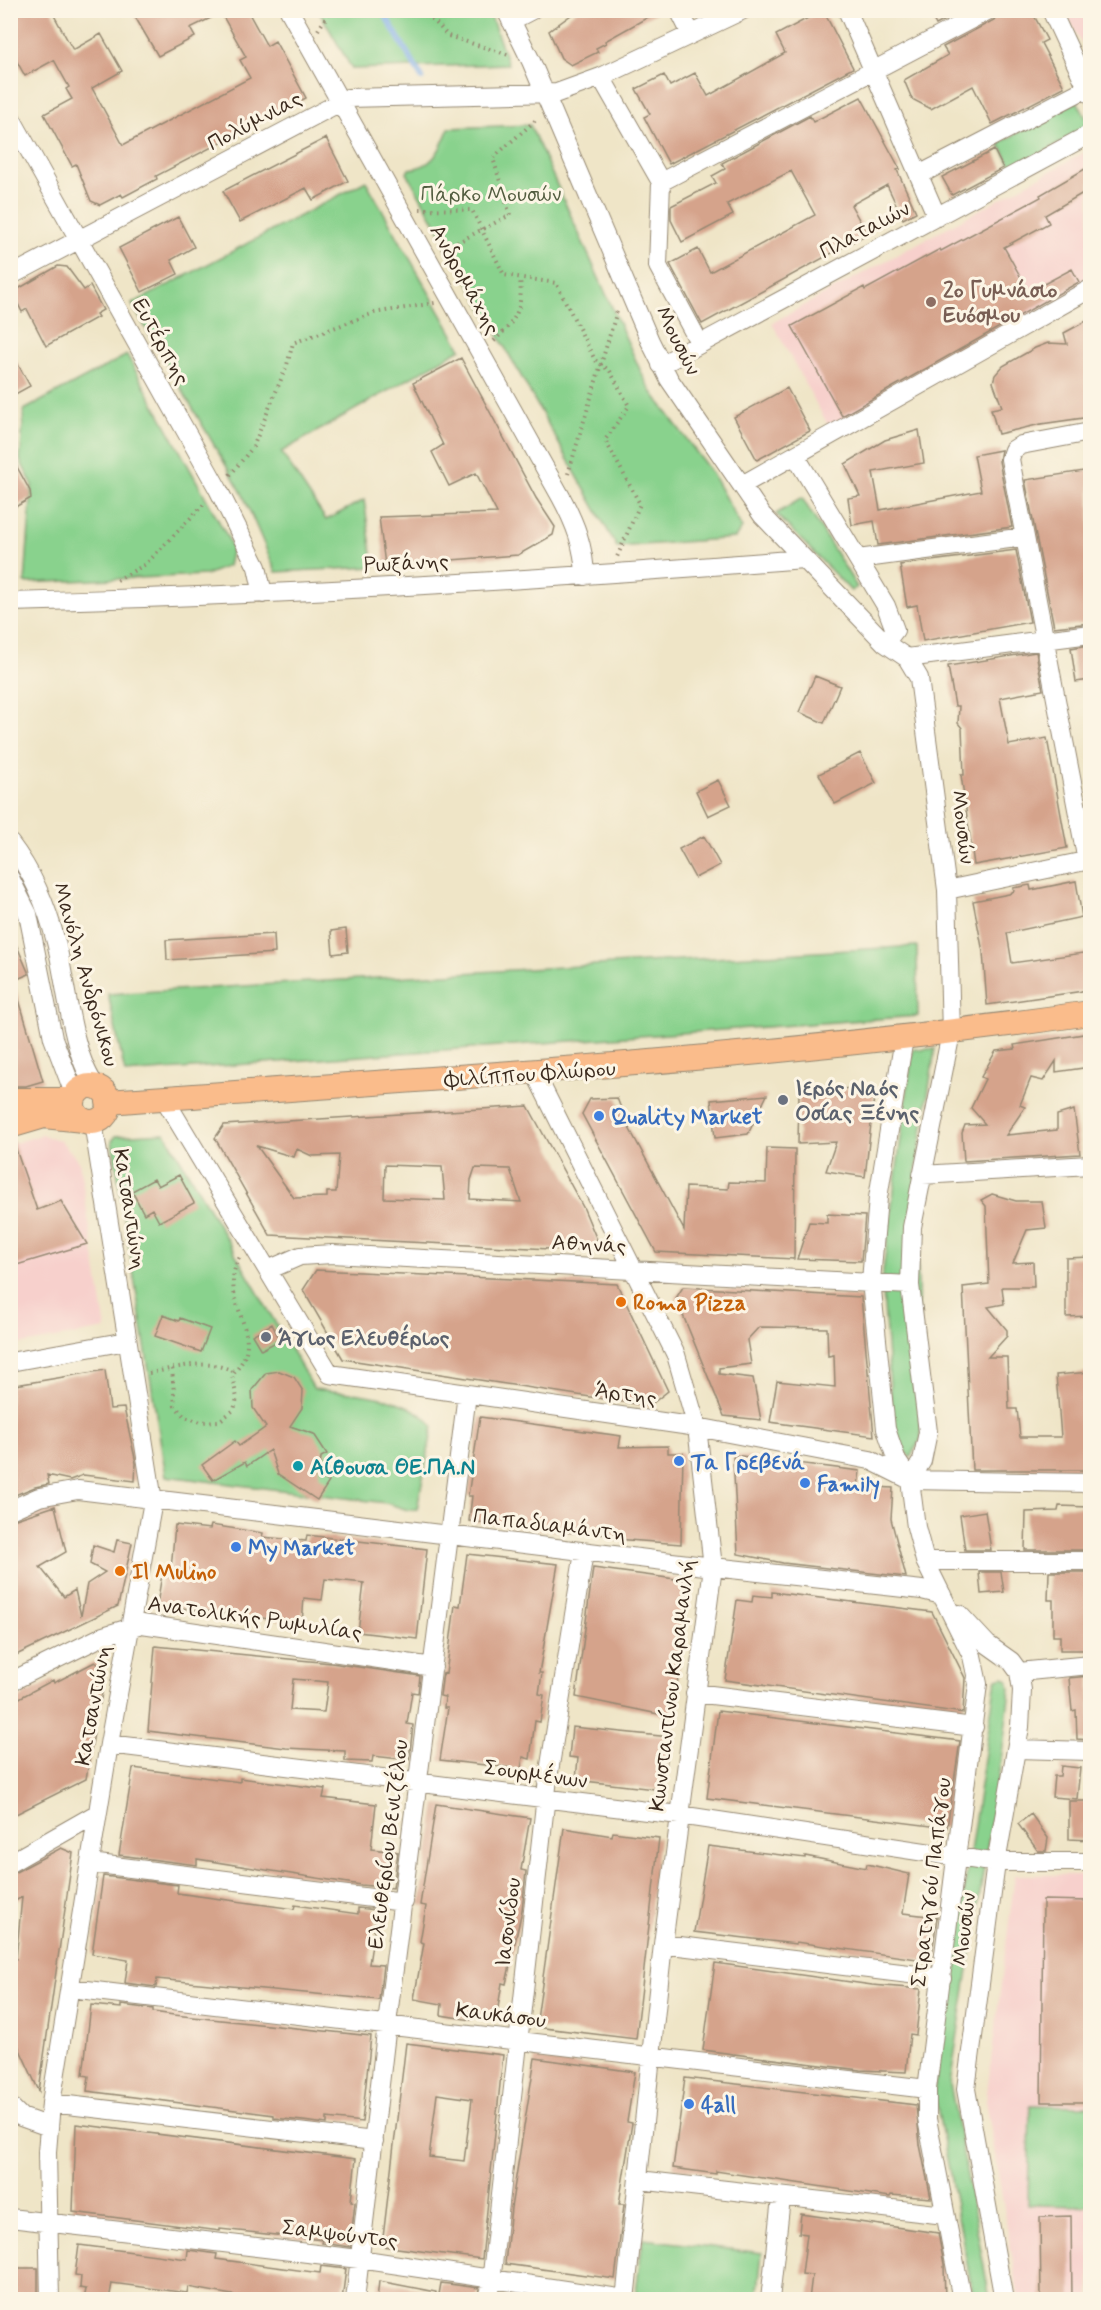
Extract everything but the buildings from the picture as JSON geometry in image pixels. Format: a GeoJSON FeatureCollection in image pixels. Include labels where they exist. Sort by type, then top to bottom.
{"type":"FeatureCollection","features":[{"type":"Feature","properties":{"kind":"main road","name":"Φιλίππου Φλώρου"},"geometry":{"type":"LineString","coordinates":[[81,1110],[86,1087],[103,1095],[164,1098],[535,1073],[715,1058],[951,1034],[1090,1013]]}},
{"type":"Feature","properties":{"kind":"main road"},"geometry":{"type":"LineString","coordinates":[[10,1100],[105,1115],[103,1095]]}},
{"type":"Feature","properties":{"kind":"main road"},"geometry":{"type":"LineString","coordinates":[[10,1126],[44,1116],[81,1110]]}},
{"type":"Feature","properties":{"kind":"street","name":"Ανδρομάχης"},"geometry":{"type":"LineString","coordinates":[[289,10],[561,497],[578,533],[584,554],[585,576]]}},
{"type":"Feature","properties":{"kind":"street"},"geometry":{"type":"LineString","coordinates":[[509,16],[532,10]]}},
{"type":"Feature","properties":{"kind":"street"},"geometry":{"type":"LineString","coordinates":[[679,10],[691,34]]}},
{"type":"Feature","properties":{"kind":"street","name":"Πολύμνιας"},"geometry":{"type":"LineString","coordinates":[[10,276],[339,102],[354,97],[547,101],[566,90],[743,10]]}},
{"type":"Feature","properties":{"kind":"street"},"geometry":{"type":"LineString","coordinates":[[847,10],[937,217]]}},
{"type":"Feature","properties":{"kind":"street"},"geometry":{"type":"LineString","coordinates":[[601,76],[661,182],[989,10]]}},
{"type":"Feature","properties":{"kind":"street"},"geometry":{"type":"LineString","coordinates":[[919,175],[1089,91],[1082,56],[1051,10]]}},
{"type":"Feature","properties":{"kind":"street","name":"Μουσών"},"geometry":{"type":"LineString","coordinates":[[509,16],[531,61],[661,365],[768,522],[885,643],[907,658],[918,672],[947,890],[951,1034]]}},
{"type":"Feature","properties":{"kind":"street","name":"Ευτέρπης"},"geometry":{"type":"LineString","coordinates":[[10,116],[19,150],[79,241],[218,489],[257,567],[263,594]]}},
{"type":"Feature","properties":{"kind":"street","name":"Πλαταιών"},"geometry":{"type":"LineString","coordinates":[[661,365],[1090,134]]}},
{"type":"Feature","properties":{"kind":"street","name":"Μουσών"},"geometry":{"type":"LineString","coordinates":[[661,182],[658,266],[700,344]]}},
{"type":"Feature","properties":{"kind":"street"},"geometry":{"type":"LineString","coordinates":[[742,485],[1090,289]]}},
{"type":"Feature","properties":{"kind":"street"},"geometry":{"type":"LineString","coordinates":[[947,890],[1089,860],[1044,640],[1011,459],[1013,450],[1021,445],[1090,432]]}},
{"type":"Feature","properties":{"kind":"street"},"geometry":{"type":"LineString","coordinates":[[795,455],[886,606],[895,627],[894,633],[885,643]]}},
{"type":"Feature","properties":{"kind":"street"},"geometry":{"type":"LineString","coordinates":[[858,559],[1025,537]]}},
{"type":"Feature","properties":{"kind":"street","name":"Ρωξάνης"},"geometry":{"type":"LineString","coordinates":[[10,602],[263,594],[585,576],[803,559]]}},
{"type":"Feature","properties":{"kind":"street"},"geometry":{"type":"LineString","coordinates":[[907,658],[1090,634]]}},
{"type":"Feature","properties":{"kind":"street","name":"Μανόλη Ανδρόνικου"},"geometry":{"type":"LineString","coordinates":[[10,843],[31,873],[48,913],[72,1021],[89,1074],[103,1095]]}},
{"type":"Feature","properties":{"kind":"street","name":"Μανόλη Ανδρόνικου"},"geometry":{"type":"LineString","coordinates":[[10,878],[28,914],[53,1038],[81,1110]]}},
{"type":"Feature","properties":{"kind":"street"},"geometry":{"type":"LineString","coordinates":[[910,1480],[922,1461],[928,1432],[907,1285],[912,1227],[951,1034]]}},
{"type":"Feature","properties":{"kind":"street","name":"Στρατηγού Παπάγου"},"geometry":{"type":"LineString","coordinates":[[904,1038],[878,1198],[875,1282],[886,1429],[897,1461],[910,1480],[916,1527],[925,1561],[972,1656],[978,1684],[927,2089],[927,2120],[962,2300]]}},
{"type":"Feature","properties":{"kind":"street","name":"Κωνσταντίνου Καραμανλή"},"geometry":{"type":"LineString","coordinates":[[535,1073],[676,1355],[697,1427],[712,1567],[663,1944],[625,2299]]}},
{"type":"Feature","properties":{"kind":"street"},"geometry":{"type":"LineString","coordinates":[[164,1098],[268,1270]]}},
{"type":"Feature","properties":{"kind":"street","name":"Κατσαντώνη"},"geometry":{"type":"LineString","coordinates":[[50,2300],[48,2221],[51,2103],[109,1744],[153,1501],[128,1341],[81,1110]]}},
{"type":"Feature","properties":{"kind":"street"},"geometry":{"type":"LineString","coordinates":[[922,1175],[1090,1165]]}},
{"type":"Feature","properties":{"kind":"street","name":"Αθηνάς"},"geometry":{"type":"LineString","coordinates":[[268,1270],[300,1256],[332,1254],[907,1285]]}},
{"type":"Feature","properties":{"kind":"street","name":"Άρτης"},"geometry":{"type":"LineString","coordinates":[[268,1270],[330,1374],[697,1427],[870,1460],[910,1480]]}},
{"type":"Feature","properties":{"kind":"street"},"geometry":{"type":"LineString","coordinates":[[10,1362],[128,1341]]}},
{"type":"Feature","properties":{"kind":"street","name":"Ελευθερίου Βενιζέλου"},"geometry":{"type":"LineString","coordinates":[[355,2300],[387,2024],[467,1394]]}},
{"type":"Feature","properties":{"kind":"street"},"geometry":{"type":"LineString","coordinates":[[910,1480],[1090,1484]]}},
{"type":"Feature","properties":{"kind":"street","name":"Παπαδιαμάντη"},"geometry":{"type":"LineString","coordinates":[[10,1510],[39,1497],[68,1490],[922,1590],[942,1595]]}},
{"type":"Feature","properties":{"kind":"street","name":"Ιασoνίδου"},"geometry":{"type":"LineString","coordinates":[[489,2300],[546,1799],[584,1552]]}},
{"type":"Feature","properties":{"kind":"street"},"geometry":{"type":"LineString","coordinates":[[925,1561],[1090,1561]]}},
{"type":"Feature","properties":{"kind":"street"},"geometry":{"type":"LineString","coordinates":[[942,1595],[977,1634],[1011,1661],[1019,1672],[1090,1665]]}},
{"type":"Feature","properties":{"kind":"street","name":"Ανατολικής Ρωμυλίας"},"geometry":{"type":"LineString","coordinates":[[10,1682],[103,1636],[130,1625],[142,1624],[433,1667]]}},
{"type":"Feature","properties":{"kind":"street","name":"Μουσών"},"geometry":{"type":"LineString","coordinates":[[1004,2300],[966,2095],[993,1862],[1016,1749],[1022,1697],[1019,1672]]}},
{"type":"Feature","properties":{"kind":"street"},"geometry":{"type":"LineString","coordinates":[[696,1693],[974,1728]]}},
{"type":"Feature","properties":{"kind":"street","name":"Σουρμένων"},"geometry":{"type":"LineString","coordinates":[[109,1744],[679,1815],[993,1862],[1090,1862]]}},
{"type":"Feature","properties":{"kind":"street"},"geometry":{"type":"LineString","coordinates":[[1016,1749],[1090,1751]]}},
{"type":"Feature","properties":{"kind":"street"},"geometry":{"type":"LineString","coordinates":[[10,1863],[98,1813]]}},
{"type":"Feature","properties":{"kind":"street"},"geometry":{"type":"LineString","coordinates":[[90,1863],[404,1902]]}},
{"type":"Feature","properties":{"kind":"street"},"geometry":{"type":"LineString","coordinates":[[663,1944],[942,1977]]}},
{"type":"Feature","properties":{"kind":"street","name":"Καυκάσου"},"geometry":{"type":"LineString","coordinates":[[69,1989],[387,2024],[927,2089]]}},
{"type":"Feature","properties":{"kind":"street"},"geometry":{"type":"LineString","coordinates":[[51,2103],[374,2141]]}},
{"type":"Feature","properties":{"kind":"street"},"geometry":{"type":"LineString","coordinates":[[10,2106],[21,2116],[49,2127]]}},
{"type":"Feature","properties":{"kind":"street"},"geometry":{"type":"LineString","coordinates":[[639,2180],[945,2215]]}},
{"type":"Feature","properties":{"kind":"street"},"geometry":{"type":"LineString","coordinates":[[770,2300],[781,2198]]}},
{"type":"Feature","properties":{"kind":"street","name":"Σαμψούντος"},"geometry":{"type":"LineString","coordinates":[[10,2218],[359,2259],[625,2299]]}},
{"type":"Feature","properties":{"kind":"path"},"geometry":{"type":"LineString","coordinates":[[424,10],[448,36],[531,61]]}},
{"type":"Feature","properties":{"kind":"path"},"geometry":{"type":"LineString","coordinates":[[427,259],[510,214],[493,158],[547,101]]}},
{"type":"Feature","properties":{"kind":"path"},"geometry":{"type":"LineString","coordinates":[[399,208],[472,210],[504,275],[556,283],[595,360],[610,372],[629,406],[605,440],[640,504],[609,574]]}},
{"type":"Feature","properties":{"kind":"path"},"geometry":{"type":"LineString","coordinates":[[480,354],[514,322],[522,298],[520,278]]}},
{"type":"Feature","properties":{"kind":"path"},"geometry":{"type":"LineString","coordinates":[[561,497],[625,284]]}},
{"type":"Feature","properties":{"kind":"path"},"geometry":{"type":"LineString","coordinates":[[108,585],[146,564],[218,489],[253,447],[287,365],[293,343],[375,313],[450,301]]}},
{"type":"Feature","properties":{"kind":"path"},"geometry":{"type":"LineString","coordinates":[[235,1372],[213,1363],[193,1363],[172,1369],[175,1406],[185,1417],[201,1422],[219,1421],[234,1410],[237,1398],[232,1376],[235,1372],[246,1352],[246,1336],[234,1297],[234,1278],[238,1259],[252,1243]]}},
{"type":"Feature","properties":{"kind":"shaded area"},"geometry":{"type":"Polygon","coordinates":[[[1065,11],[1090,11],[1090,42],[1084,44],[1080,41],[1065,11]]]}},
{"type":"Feature","properties":{"kind":"shaded area","name":"2ο Γυμνάσιο Ευόσμου"},"geometry":{"type":"Polygon","coordinates":[[[1089,150],[1090,282],[829,427],[772,323],[1089,150]]]}},
{"type":"Feature","properties":{"kind":"shaded area"},"geometry":{"type":"Polygon","coordinates":[[[41,1135],[60,1140],[79,1161],[106,1329],[11,1346],[11,1144],[41,1135]]]}},
{"type":"Feature","properties":{"kind":"shaded area"},"geometry":{"type":"Polygon","coordinates":[[[1015,1875],[1090,1875],[1090,2299],[1019,2299],[986,2100],[1015,1875]]]}},
{"type":"Feature","properties":{"kind":"green space"},"geometry":{"type":"Polygon","coordinates":[[[319,11],[489,11],[508,64],[352,69],[319,11]]]}},
{"type":"Feature","properties":{"kind":"green space"},"geometry":{"type":"Polygon","coordinates":[[[1077,101],[1090,126],[1013,170],[999,143],[1077,101]]]}},
{"type":"Feature","properties":{"kind":"green space","name":"Πάρκο Μουσών"},"geometry":{"type":"Polygon","coordinates":[[[530,125],[642,374],[651,391],[711,472],[742,528],[735,538],[617,547],[407,173],[409,169],[425,165],[436,155],[449,128],[530,125]]]}},
{"type":"Feature","properties":{"kind":"green space"},"geometry":{"type":"Polygon","coordinates":[[[366,181],[461,349],[281,452],[326,520],[364,500],[374,567],[276,572],[242,493],[132,304],[366,181]]]}},
{"type":"Feature","properties":{"kind":"green space"},"geometry":{"type":"Polygon","coordinates":[[[127,355],[227,536],[232,548],[228,566],[206,575],[25,583],[32,484],[20,460],[24,410],[127,355]]]}},
{"type":"Feature","properties":{"kind":"green space"},"geometry":{"type":"Polygon","coordinates":[[[802,498],[857,587],[851,591],[776,514],[802,498]]]}},
{"type":"Feature","properties":{"kind":"green space"},"geometry":{"type":"Polygon","coordinates":[[[917,946],[918,1016],[125,1073],[108,994],[917,946]]]}},
{"type":"Feature","properties":{"kind":"green space"},"geometry":{"type":"Polygon","coordinates":[[[913,1049],[935,1049],[916,1172],[921,1439],[910,1457],[894,1439],[882,1279],[913,1049]]]}},
{"type":"Feature","properties":{"kind":"green space"},"geometry":{"type":"Polygon","coordinates":[[[165,1133],[314,1389],[362,1394],[394,1401],[422,1415],[433,1426],[417,1509],[408,1510],[386,1503],[166,1476],[112,1141],[116,1136],[165,1133]]]}},
{"type":"Feature","properties":{"kind":"green space"},"geometry":{"type":"Polygon","coordinates":[[[1003,1677],[1008,1680],[1010,1688],[1004,1740],[950,2084],[990,2299],[974,2300],[934,2091],[995,1686],[997,1679],[1003,1677]]]}},
{"type":"Feature","properties":{"kind":"green space"},"geometry":{"type":"Polygon","coordinates":[[[1030,2105],[1090,2106],[1090,2206],[1028,2205],[1030,2105]]]}},
{"type":"Feature","properties":{"kind":"green space"},"geometry":{"type":"Polygon","coordinates":[[[643,2239],[762,2253],[757,2299],[635,2299],[643,2239]]]}},
{"type":"Feature","properties":{"kind":"waterway"},"geometry":{"type":"LineString","coordinates":[[382,10],[422,78]]}},
{"type":"Feature","properties":{"kind":"place","name":"2ο Γυμνάσιο Ευόσμου"},"geometry":{"type":"Point","coordinates":[931,302]}},
{"type":"Feature","properties":{"kind":"place","name":"Ιερός Ναός Οσίας Ξένης"},"geometry":{"type":"Point","coordinates":[783,1100]}},
{"type":"Feature","properties":{"kind":"place","name":"Quality Market"},"geometry":{"type":"Point","coordinates":[599,1116]}},
{"type":"Feature","properties":{"kind":"place","name":"Roma Pizza"},"geometry":{"type":"Point","coordinates":[621,1302]}},
{"type":"Feature","properties":{"kind":"place","name":"Άγιος Ελευθέριος"},"geometry":{"type":"Point","coordinates":[266,1337]}},
{"type":"Feature","properties":{"kind":"place","name":"Τα Γρεβενά"},"geometry":{"type":"Point","coordinates":[679,1461]}},
{"type":"Feature","properties":{"kind":"place","name":"Αίθουσα ΘΕ.ΠΑ.Ν"},"geometry":{"type":"Point","coordinates":[298,1466]}},
{"type":"Feature","properties":{"kind":"place","name":"Family"},"geometry":{"type":"Point","coordinates":[805,1483]}},
{"type":"Feature","properties":{"kind":"place","name":"My Market"},"geometry":{"type":"Point","coordinates":[236,1547]}},
{"type":"Feature","properties":{"kind":"place","name":"Il Mulino"},"geometry":{"type":"Point","coordinates":[120,1571]}},
{"type":"Feature","properties":{"kind":"place","name":"4all"},"geometry":{"type":"Point","coordinates":[689,2104]}}]}
